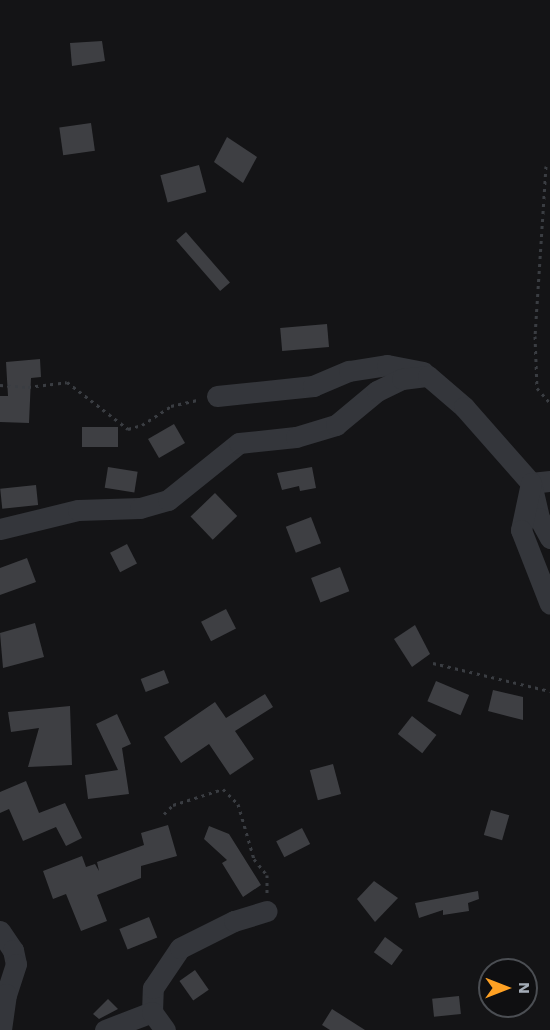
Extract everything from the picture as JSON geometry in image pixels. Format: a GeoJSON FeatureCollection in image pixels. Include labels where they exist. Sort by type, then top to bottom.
{"type":"FeatureCollection","features":[{"type":"Feature","properties":{"kind":"street"},"geometry":{"type":"LineString","coordinates":[[218,396],[313,386],[350,371],[387,365],[418,369],[464,407],[540,482],[538,518],[550,538]]}},
{"type":"Feature","properties":{"kind":"street"},"geometry":{"type":"LineString","coordinates":[[0,529],[78,510],[140,508],[168,500],[239,443],[296,437],[336,425],[377,391],[402,379],[428,376]]}},
{"type":"Feature","properties":{"kind":"street"},"geometry":{"type":"LineString","coordinates":[[540,482],[521,530],[550,604]]}},
{"type":"Feature","properties":{"kind":"street"},"geometry":{"type":"LineString","coordinates":[[165,1030],[152,1012],[153,988],[180,948],[234,921],[267,911]]}},
{"type":"Feature","properties":{"kind":"street"},"geometry":{"type":"LineString","coordinates":[[0,931],[14,950],[16,964],[6,994],[2,1030],[13,1030]]}},
{"type":"Feature","properties":{"kind":"street"},"geometry":{"type":"LineString","coordinates":[[105,1030],[152,1012]]}},
{"type":"Feature","properties":{"kind":"path"},"geometry":{"type":"LineString","coordinates":[[546,166],[535,336],[537,388],[550,403]]}},
{"type":"Feature","properties":{"kind":"path"},"geometry":{"type":"LineString","coordinates":[[0,385],[28,387],[67,382],[128,429],[142,426],[171,406],[218,396]]}},
{"type":"Feature","properties":{"kind":"path"},"geometry":{"type":"LineString","coordinates":[[433,663],[550,691]]}},
{"type":"Feature","properties":{"kind":"path"},"geometry":{"type":"LineString","coordinates":[[164,813],[173,805],[223,789],[238,804],[254,859],[267,875],[267,911]]}},
{"type":"Feature","properties":{"kind":"building"},"geometry":{"type":"Polygon","coordinates":[[[102,41],[105,61],[72,66],[70,43],[102,41]]]}},
{"type":"Feature","properties":{"kind":"building"},"geometry":{"type":"Polygon","coordinates":[[[91,123],[95,151],[63,155],[59,127],[91,123]]]}},
{"type":"Feature","properties":{"kind":"building"},"geometry":{"type":"Polygon","coordinates":[[[227,137],[257,157],[243,183],[214,162],[227,137]]]}},
{"type":"Feature","properties":{"kind":"building"},"geometry":{"type":"Polygon","coordinates":[[[199,165],[206,192],[168,202],[160,175],[199,165]]]}},
{"type":"Feature","properties":{"kind":"building"},"geometry":{"type":"Polygon","coordinates":[[[186,232],[230,283],[220,291],[176,241],[186,232]]]}},
{"type":"Feature","properties":{"kind":"building"},"geometry":{"type":"Polygon","coordinates":[[[327,324],[329,347],[282,351],[280,328],[327,324]]]}},
{"type":"Feature","properties":{"kind":"building"},"geometry":{"type":"Polygon","coordinates":[[[40,359],[41,377],[31,378],[29,423],[0,422],[0,396],[8,396],[6,362],[40,359]]]}},
{"type":"Feature","properties":{"kind":"building"},"geometry":{"type":"Polygon","coordinates":[[[174,424],[185,443],[159,458],[148,439],[174,424]]]}},
{"type":"Feature","properties":{"kind":"building"},"geometry":{"type":"Polygon","coordinates":[[[82,427],[118,427],[118,447],[82,447],[82,427]]]}},
{"type":"Feature","properties":{"kind":"building"},"geometry":{"type":"Polygon","coordinates":[[[108,467],[138,472],[134,492],[105,488],[108,467]]]}},
{"type":"Feature","properties":{"kind":"building"},"geometry":{"type":"Polygon","coordinates":[[[312,467],[316,488],[300,491],[299,486],[282,490],[277,473],[312,467]]]}},
{"type":"Feature","properties":{"kind":"building"},"geometry":{"type":"Polygon","coordinates":[[[36,485],[38,505],[2,509],[0,489],[36,485]]]}},
{"type":"Feature","properties":{"kind":"building"},"geometry":{"type":"Polygon","coordinates":[[[215,493],[237,516],[213,540],[191,517],[215,493]]]}},
{"type":"Feature","properties":{"kind":"building"},"geometry":{"type":"Polygon","coordinates":[[[311,517],[321,543],[296,553],[286,527],[311,517]]]}},
{"type":"Feature","properties":{"kind":"building"},"geometry":{"type":"Polygon","coordinates":[[[127,544],[137,564],[120,572],[110,553],[127,544]]]}},
{"type":"Feature","properties":{"kind":"building"},"geometry":{"type":"Polygon","coordinates":[[[27,558],[36,582],[0,595],[0,568],[27,558]]]}},
{"type":"Feature","properties":{"kind":"building"},"geometry":{"type":"Polygon","coordinates":[[[340,567],[349,591],[320,602],[311,578],[340,567]]]}},
{"type":"Feature","properties":{"kind":"building"},"geometry":{"type":"Polygon","coordinates":[[[226,609],[236,629],[211,641],[201,622],[226,609]]]}},
{"type":"Feature","properties":{"kind":"building"},"geometry":{"type":"Polygon","coordinates":[[[35,623],[44,657],[3,668],[0,633],[35,623]]]}},
{"type":"Feature","properties":{"kind":"building"},"geometry":{"type":"Polygon","coordinates":[[[415,625],[430,654],[412,667],[394,639],[415,625]]]}},
{"type":"Feature","properties":{"kind":"building"},"geometry":{"type":"Polygon","coordinates":[[[164,670],[169,683],[146,692],[141,679],[164,670]]]}},
{"type":"Feature","properties":{"kind":"building"},"geometry":{"type":"Polygon","coordinates":[[[436,681],[469,695],[461,715],[427,701],[436,681]]]}},
{"type":"Feature","properties":{"kind":"building"},"geometry":{"type":"Polygon","coordinates":[[[493,690],[523,697],[523,720],[488,711],[493,690]]]}},
{"type":"Feature","properties":{"kind":"building"},"geometry":{"type":"Polygon","coordinates":[[[265,694],[273,707],[235,731],[254,759],[230,775],[209,744],[181,763],[164,737],[215,702],[226,718],[265,694]]]}},
{"type":"Feature","properties":{"kind":"building"},"geometry":{"type":"Polygon","coordinates":[[[70,706],[72,765],[28,767],[39,728],[11,732],[8,712],[70,706]]]}},
{"type":"Feature","properties":{"kind":"building"},"geometry":{"type":"Polygon","coordinates":[[[117,714],[131,744],[122,748],[129,794],[88,799],[85,775],[118,770],[96,724],[117,714]]]}},
{"type":"Feature","properties":{"kind":"building"},"geometry":{"type":"Polygon","coordinates":[[[412,716],[436,735],[422,753],[398,734],[412,716]]]}},
{"type":"Feature","properties":{"kind":"building"},"geometry":{"type":"Polygon","coordinates":[[[333,764],[341,794],[318,800],[310,770],[333,764]]]}},
{"type":"Feature","properties":{"kind":"building"},"geometry":{"type":"Polygon","coordinates":[[[26,781],[39,813],[65,803],[82,838],[66,846],[56,827],[23,841],[9,809],[0,813],[0,792],[26,781]]]}},
{"type":"Feature","properties":{"kind":"building"},"geometry":{"type":"Polygon","coordinates":[[[491,810],[509,815],[502,840],[484,835],[491,810]]]}},
{"type":"Feature","properties":{"kind":"building"},"geometry":{"type":"Polygon","coordinates":[[[168,825],[177,856],[141,866],[141,878],[97,895],[107,921],[81,931],[66,894],[53,899],[43,871],[82,856],[86,867],[95,864],[99,871],[97,862],[144,845],[141,833],[168,825]]]}},
{"type":"Feature","properties":{"kind":"building"},"geometry":{"type":"Polygon","coordinates":[[[209,826],[229,834],[261,885],[243,897],[222,863],[227,860],[204,839],[209,826]]]}},
{"type":"Feature","properties":{"kind":"building"},"geometry":{"type":"Polygon","coordinates":[[[302,828],[310,844],[284,857],[276,841],[302,828]]]}},
{"type":"Feature","properties":{"kind":"building"},"geometry":{"type":"Polygon","coordinates":[[[374,881],[398,898],[375,922],[357,899],[374,881]]]}},
{"type":"Feature","properties":{"kind":"building"},"geometry":{"type":"Polygon","coordinates":[[[478,891],[479,899],[468,903],[469,911],[443,915],[443,910],[419,918],[415,903],[478,891]]]}},
{"type":"Feature","properties":{"kind":"building"},"geometry":{"type":"Polygon","coordinates":[[[149,917],[157,937],[128,949],[119,929],[149,917]]]}},
{"type":"Feature","properties":{"kind":"building"},"geometry":{"type":"Polygon","coordinates":[[[385,937],[403,950],[392,965],[374,952],[385,937]]]}},
{"type":"Feature","properties":{"kind":"building"},"geometry":{"type":"Polygon","coordinates":[[[195,970],[209,990],[193,1001],[179,981],[195,970]]]}},
{"type":"Feature","properties":{"kind":"building"},"geometry":{"type":"Polygon","coordinates":[[[459,996],[461,1014],[434,1017],[432,999],[459,996]]]}},
{"type":"Feature","properties":{"kind":"building"},"geometry":{"type":"Polygon","coordinates":[[[108,999],[118,1009],[99,1019],[93,1014],[108,999]]]}},
{"type":"Feature","properties":{"kind":"building"},"geometry":{"type":"Polygon","coordinates":[[[332,1009],[365,1030],[330,1030],[322,1025],[332,1009]]]}}]}
